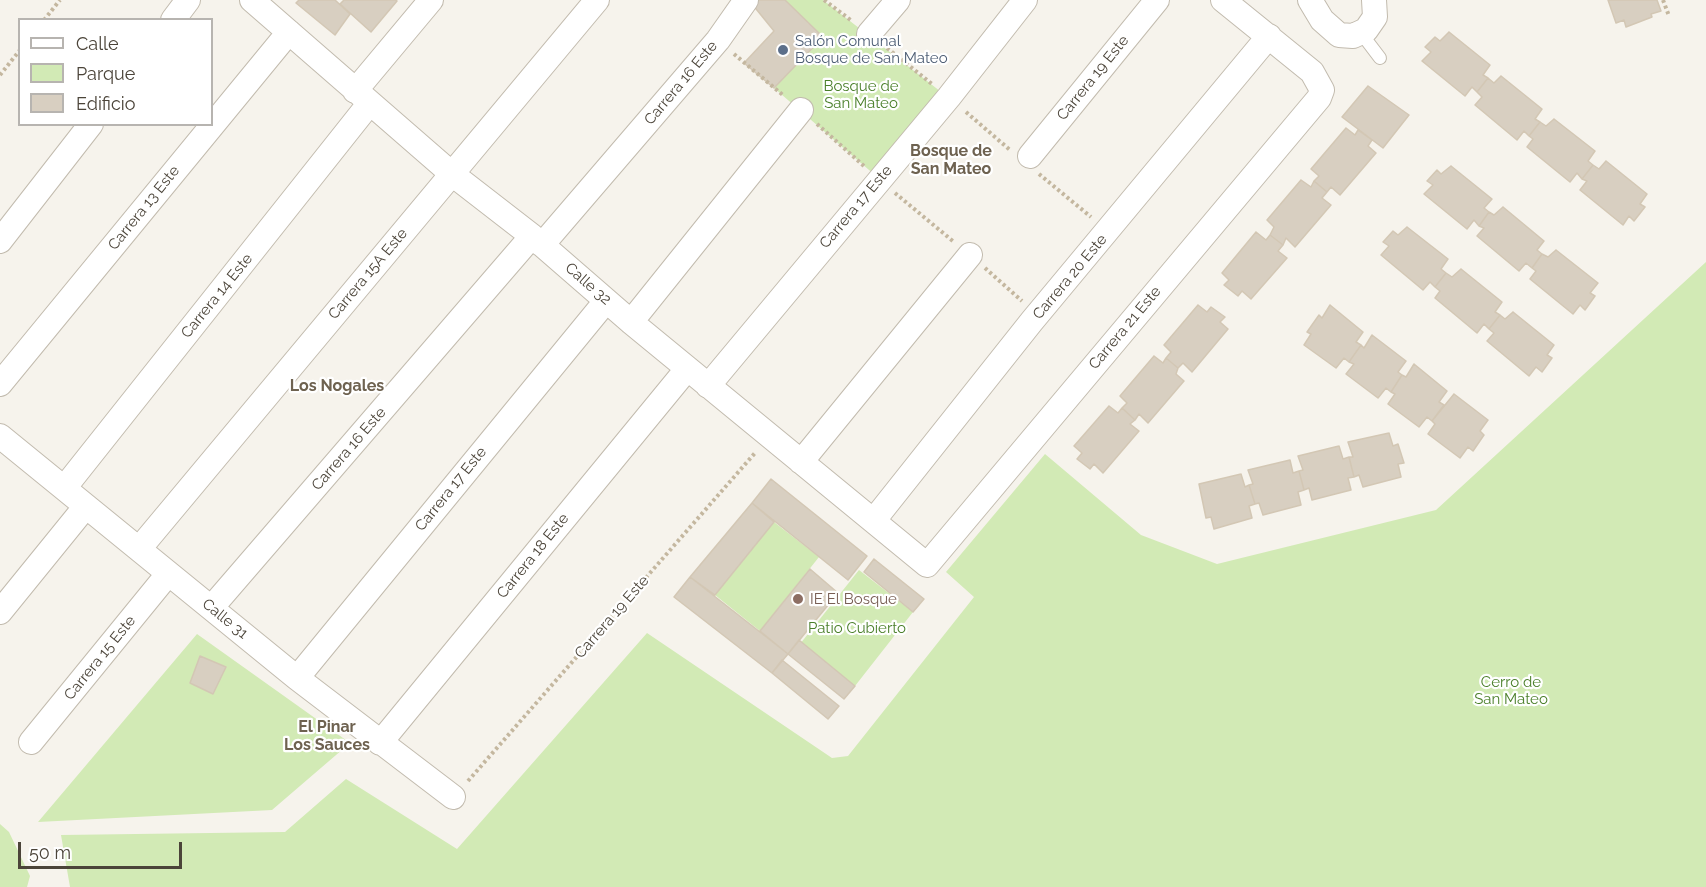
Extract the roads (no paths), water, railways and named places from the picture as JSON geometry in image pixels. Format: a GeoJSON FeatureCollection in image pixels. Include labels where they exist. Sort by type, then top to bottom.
{"type":"FeatureCollection","features":[{"type":"Feature","properties":{"kind":"street"},"geometry":{"type":"LineString","coordinates":[[174,18],[188,0]]}},
{"type":"Feature","properties":{"kind":"street","name":"Calle 32"},"geometry":{"type":"LineString","coordinates":[[252,0],[452,174],[537,240],[687,369],[927,565]]}},
{"type":"Feature","properties":{"kind":"street","name":"Carrera 14 Este"},"geometry":{"type":"LineString","coordinates":[[65,487],[362,98],[431,0]]}},
{"type":"Feature","properties":{"kind":"street","name":"Carrera 15A Este"},"geometry":{"type":"LineString","coordinates":[[139,549],[597,0]]}},
{"type":"Feature","properties":{"kind":"street","name":"Carrera 16 Este"},"geometry":{"type":"LineString","coordinates":[[212,607],[537,240],[718,40],[746,0]]}},
{"type":"Feature","properties":{"kind":"street"},"geometry":{"type":"LineString","coordinates":[[869,34],[898,0]]}},
{"type":"Feature","properties":{"kind":"street","name":"Carrera 17 Este"},"geometry":{"type":"LineString","coordinates":[[708,386],[948,97],[1025,0]]}},
{"type":"Feature","properties":{"kind":"street","name":"Carrera 19 Este"},"geometry":{"type":"LineString","coordinates":[[1030,156],[1157,0]]}},
{"type":"Feature","properties":{"kind":"street"},"geometry":{"type":"LineString","coordinates":[[1223,0],[1269,36]]}},
{"type":"Feature","properties":{"kind":"street"},"geometry":{"type":"LineString","coordinates":[[1310,0],[1322,20],[1339,35],[1361,33],[1375,17],[1374,0]]}},
{"type":"Feature","properties":{"kind":"street","name":"Carrera 13 Este"},"geometry":{"type":"LineString","coordinates":[[213,125],[289,32]]}},
{"type":"Feature","properties":{"kind":"street","name":"Carrera 21 Este"},"geometry":{"type":"LineString","coordinates":[[927,565],[1319,98],[1322,90],[1312,72],[1269,36]]}},
{"type":"Feature","properties":{"kind":"street","name":"Carrera 20 Este"},"geometry":{"type":"LineString","coordinates":[[874,520],[1032,321],[1269,36]]}},
{"type":"Feature","properties":{"kind":"street"},"geometry":{"type":"LineString","coordinates":[[631,322],[801,110]]}},
{"type":"Feature","properties":{"kind":"street"},"geometry":{"type":"LineString","coordinates":[[0,241],[89,126]]}},
{"type":"Feature","properties":{"kind":"street","name":"Carrera 13 Este"},"geometry":{"type":"LineString","coordinates":[[0,384],[212,126]]}},
{"type":"Feature","properties":{"kind":"street"},"geometry":{"type":"LineString","coordinates":[[801,462],[970,255]]}},
{"type":"Feature","properties":{"kind":"street","name":"Carrera 17 Este"},"geometry":{"type":"LineString","coordinates":[[297,678],[606,301]]}},
{"type":"Feature","properties":{"kind":"street","name":"Carrera 18 Este"},"geometry":{"type":"LineString","coordinates":[[380,742],[687,369]]}},
{"type":"Feature","properties":{"kind":"street","name":"Calle 31"},"geometry":{"type":"LineString","coordinates":[[2,443],[65,487],[297,678],[453,798]]}},
{"type":"Feature","properties":{"kind":"street"},"geometry":{"type":"LineString","coordinates":[[0,612],[86,506]]}},
{"type":"Feature","properties":{"kind":"street","name":"Carrera 15 Este"},"geometry":{"type":"LineString","coordinates":[[31,742],[168,574]]}},
{"type":"Feature","properties":{"kind":"lane"},"geometry":{"type":"LineString","coordinates":[[1361,33],[1380,58]]}},
{"type":"Feature","properties":{"kind":"place","name":"Salón Comunal Bosque de San Mateo"},"geometry":{"type":"Point","coordinates":[783,50]}},
{"type":"Feature","properties":{"kind":"place","name":"IE El Bosque"},"geometry":{"type":"Point","coordinates":[798,599]}},
{"type":"Feature","properties":{"kind":"district","name":"Bosque de San Mateo"},"geometry":{"type":"Point","coordinates":[951,160]}},
{"type":"Feature","properties":{"kind":"district","name":"Los Nogales"},"geometry":{"type":"Point","coordinates":[337,386]}},
{"type":"Feature","properties":{"kind":"district","name":"El Pinar Los Sauces"},"geometry":{"type":"Point","coordinates":[327,736]}},
{"type":"Feature","properties":{"kind":"park label","name":"Patio Cubierto"},"geometry":{"type":"Point","coordinates":[857,628]}},
{"type":"Feature","properties":{"kind":"park label","name":"Cerro de San Mateo"},"geometry":{"type":"Point","coordinates":[1511,690]}}]}
